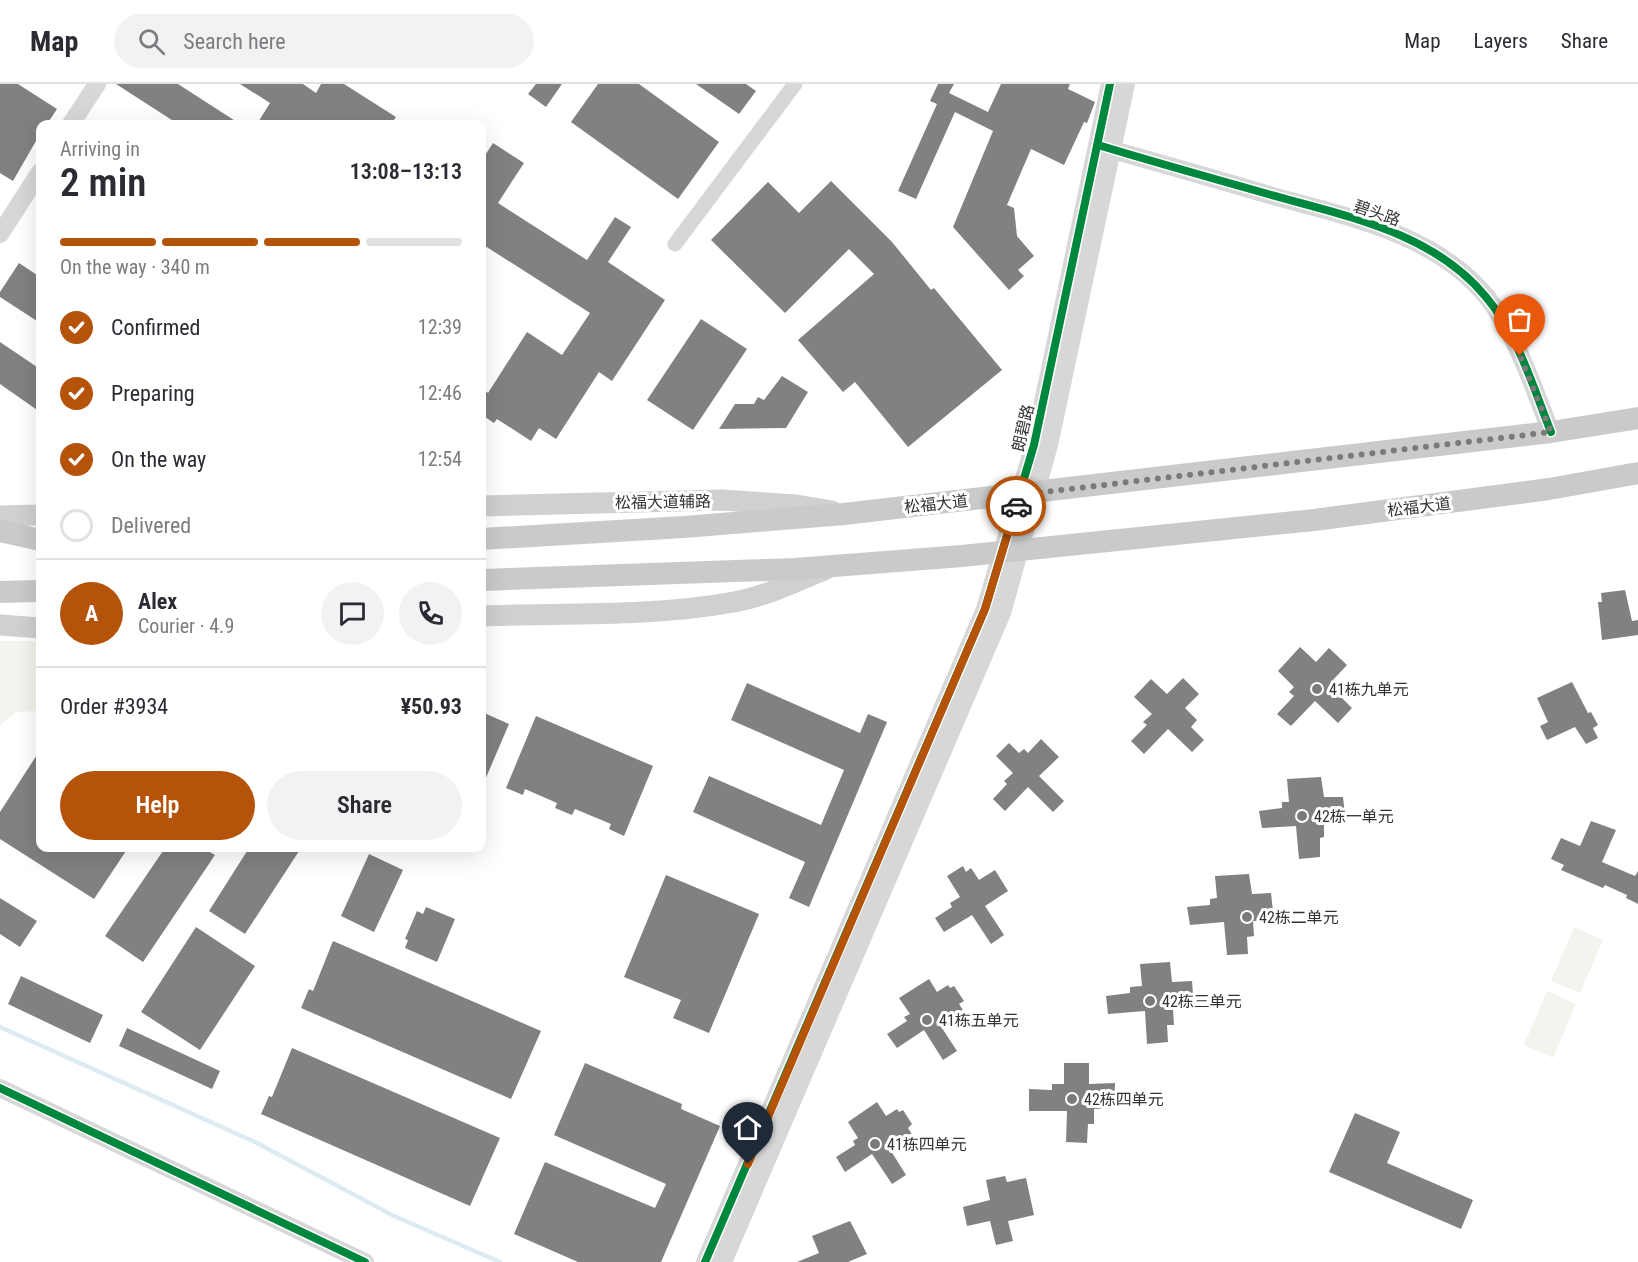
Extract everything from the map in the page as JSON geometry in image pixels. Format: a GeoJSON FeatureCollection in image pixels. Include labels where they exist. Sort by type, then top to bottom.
{"type":"FeatureCollection","features":[{"type":"Feature","properties":{"kind":"main road","name":"松福大道"},"geometry":{"type":"LineString","coordinates":[[486,538],[684,527],[844,514],[1551,432],[1638,418]]}},
{"type":"Feature","properties":{"kind":"main road","name":"松福大道"},"geometry":{"type":"LineString","coordinates":[[486,580],[834,566],[1011,551],[1314,520],[1550,489],[1638,473]]}},
{"type":"Feature","properties":{"kind":"main road","name":"松福大道辅路"},"geometry":{"type":"LineString","coordinates":[[486,506],[722,500],[796,505],[844,514]]}},
{"type":"Feature","properties":{"kind":"main road"},"geometry":{"type":"LineString","coordinates":[[0,516],[36,515]]}},
{"type":"Feature","properties":{"kind":"main road"},"geometry":{"type":"LineString","coordinates":[[0,531],[36,539]]}},
{"type":"Feature","properties":{"kind":"main road"},"geometry":{"type":"LineString","coordinates":[[0,546],[36,546]]}},
{"type":"Feature","properties":{"kind":"main road"},"geometry":{"type":"LineString","coordinates":[[486,616],[643,611],[735,602],[782,587],[834,566]]}},
{"type":"Feature","properties":{"kind":"main road"},"geometry":{"type":"LineString","coordinates":[[0,592],[36,591]]}},
{"type":"Feature","properties":{"kind":"main road"},"geometry":{"type":"LineString","coordinates":[[0,626],[36,628]]}},
{"type":"Feature","properties":{"kind":"street"},"geometry":{"type":"LineString","coordinates":[[74,120],[98,84]]}},
{"type":"Feature","properties":{"kind":"street"},"geometry":{"type":"LineString","coordinates":[[675,244],[795,84]]}},
{"type":"Feature","properties":{"kind":"street","name":"朗碧路"},"geometry":{"type":"LineString","coordinates":[[723,1262],[1002,613],[1011,551],[1027,494],[1049,445],[1105,148],[1110,84]]}},
{"type":"Feature","properties":{"kind":"street","name":"朗碧路"},"geometry":{"type":"LineString","coordinates":[[1105,148],[1126,84]]}},
{"type":"Feature","properties":{"kind":"street","name":"碧头路"},"geometry":{"type":"LineString","coordinates":[[1105,148],[1377,225],[1438,255],[1487,297],[1512,337],[1551,432]]}},
{"type":"Feature","properties":{"kind":"street"},"geometry":{"type":"LineString","coordinates":[[0,234],[36,178]]}},
{"type":"Feature","properties":{"kind":"street","name":"朗碧路"},"geometry":{"type":"LineString","coordinates":[[705,1262],[1011,551]]}},
{"type":"Feature","properties":{"kind":"street"},"geometry":{"type":"LineString","coordinates":[[0,1088],[365,1262]]}},
{"type":"Feature","properties":{"kind":"shaded area"},"geometry":{"type":"Polygon","coordinates":[[[0,641],[36,641],[36,711],[16,712],[0,725],[0,641]]]}},
{"type":"Feature","properties":{"kind":"shaded area"},"geometry":{"type":"Polygon","coordinates":[[[1574,927],[1603,940],[1580,993],[1551,981],[1574,927]]]}},
{"type":"Feature","properties":{"kind":"shaded area"},"geometry":{"type":"Polygon","coordinates":[[[1547,991],[1576,1004],[1553,1058],[1524,1045],[1547,991]]]}},
{"type":"Feature","properties":{"kind":"building"},"geometry":{"type":"Polygon","coordinates":[[[0,84],[18,84],[57,109],[50,120],[36,120],[36,141],[13,181],[0,173],[0,84]]]}},
{"type":"Feature","properties":{"kind":"building"},"geometry":{"type":"Polygon","coordinates":[[[116,84],[178,84],[234,120],[172,120],[116,84]]]}},
{"type":"Feature","properties":{"kind":"building"},"geometry":{"type":"Polygon","coordinates":[[[240,84],[303,84],[316,93],[321,84],[344,84],[396,117],[394,120],[259,120],[270,103],[240,84]]]}},
{"type":"Feature","properties":{"kind":"building"},"geometry":{"type":"Polygon","coordinates":[[[536,84],[562,84],[546,107],[528,94],[536,84]]]}},
{"type":"Feature","properties":{"kind":"building"},"geometry":{"type":"Polygon","coordinates":[[[598,84],[639,84],[719,142],[678,199],[571,122],[598,84]]]}},
{"type":"Feature","properties":{"kind":"building"},"geometry":{"type":"Polygon","coordinates":[[[696,84],[746,84],[756,91],[739,114],[696,84]]]}},
{"type":"Feature","properties":{"kind":"building"},"geometry":{"type":"Polygon","coordinates":[[[938,84],[954,84],[949,93],[988,112],[1001,84],[1070,84],[1068,89],[1095,102],[1087,123],[1084,122],[1064,165],[1031,149],[1007,205],[1014,208],[1017,236],[1034,256],[1018,270],[1024,276],[1009,290],[953,227],[993,131],[955,112],[916,199],[898,191],[937,104],[930,101],[938,84]]]}},
{"type":"Feature","properties":{"kind":"building"},"geometry":{"type":"Polygon","coordinates":[[[493,143],[524,163],[498,203],[587,260],[615,217],[631,227],[608,262],[665,300],[612,381],[599,372],[556,439],[539,428],[531,441],[497,419],[494,423],[486,418],[486,391],[488,393],[527,332],[562,355],[590,313],[486,247],[486,154],[493,143]]]}},
{"type":"Feature","properties":{"kind":"building"},"geometry":{"type":"Polygon","coordinates":[[[831,181],[892,242],[931,290],[934,288],[1002,370],[908,447],[855,382],[843,392],[798,340],[874,274],[849,249],[785,313],[711,240],[768,182],[799,213],[831,181]]]}},
{"type":"Feature","properties":{"kind":"building"},"geometry":{"type":"Polygon","coordinates":[[[19,263],[36,274],[36,320],[0,297],[0,292],[19,263]]]}},
{"type":"Feature","properties":{"kind":"building"},"geometry":{"type":"Polygon","coordinates":[[[701,319],[747,349],[693,430],[647,400],[701,319]]]}},
{"type":"Feature","properties":{"kind":"building"},"geometry":{"type":"Polygon","coordinates":[[[0,342],[36,366],[36,409],[0,384],[0,342]]]}},
{"type":"Feature","properties":{"kind":"building"},"geometry":{"type":"Polygon","coordinates":[[[782,376],[808,392],[786,428],[719,429],[735,404],[754,404],[758,397],[764,400],[782,376]]]}},
{"type":"Feature","properties":{"kind":"building"},"geometry":{"type":"Polygon","coordinates":[[[1625,590],[1632,621],[1638,620],[1638,635],[1602,640],[1598,602],[1602,602],[1601,593],[1625,590]]]}},
{"type":"Feature","properties":{"kind":"building","name":"41栋九单元"},"geometry":{"type":"Polygon","coordinates":[[[1300,647],[1316,662],[1329,648],[1347,665],[1333,680],[1344,691],[1340,696],[1352,708],[1338,723],[1315,701],[1291,726],[1277,714],[1294,696],[1289,692],[1294,687],[1278,671],[1300,647]]]}},
{"type":"Feature","properties":{"kind":"building"},"geometry":{"type":"Polygon","coordinates":[[[1183,678],[1199,694],[1185,708],[1197,720],[1191,727],[1204,740],[1192,752],[1168,729],[1144,754],[1131,741],[1147,725],[1143,722],[1152,714],[1134,697],[1151,679],[1167,694],[1183,678]]]}},
{"type":"Feature","properties":{"kind":"building"},"geometry":{"type":"Polygon","coordinates":[[[1572,682],[1588,713],[1591,712],[1598,725],[1593,728],[1598,738],[1586,744],[1575,727],[1547,740],[1540,726],[1548,722],[1537,698],[1572,682]]]}},
{"type":"Feature","properties":{"kind":"building"},"geometry":{"type":"Polygon","coordinates":[[[747,683],[860,733],[868,714],[887,722],[809,907],[789,898],[805,862],[693,812],[709,776],[821,825],[844,770],[731,720],[747,683]]]}},
{"type":"Feature","properties":{"kind":"building"},"geometry":{"type":"Polygon","coordinates":[[[486,714],[509,724],[486,778],[486,714]]]}},
{"type":"Feature","properties":{"kind":"building"},"geometry":{"type":"Polygon","coordinates":[[[536,716],[653,766],[624,836],[609,829],[611,824],[575,809],[572,815],[555,808],[557,803],[525,789],[523,795],[506,788],[536,716]]]}},
{"type":"Feature","properties":{"kind":"building"},"geometry":{"type":"Polygon","coordinates":[[[1041,739],[1059,757],[1039,776],[1064,801],[1053,812],[1028,787],[1005,811],[993,799],[1007,784],[1004,781],[1013,773],[996,756],[1009,743],[1019,753],[1024,749],[1028,753],[1041,739]]]}},
{"type":"Feature","properties":{"kind":"building"},"geometry":{"type":"Polygon","coordinates":[[[36,756],[36,852],[125,852],[94,899],[0,839],[0,812],[36,756]]]}},
{"type":"Feature","properties":{"kind":"building","name":"42栋一单元"},"geometry":{"type":"Polygon","coordinates":[[[1321,777],[1324,797],[1343,797],[1346,823],[1324,824],[1324,837],[1320,838],[1320,857],[1299,859],[1296,826],[1262,828],[1259,811],[1282,808],[1282,802],[1289,802],[1287,779],[1321,777]]]}},
{"type":"Feature","properties":{"kind":"building"},"geometry":{"type":"Polygon","coordinates":[[[1591,821],[1616,830],[1602,862],[1635,876],[1638,871],[1638,904],[1626,898],[1627,895],[1605,885],[1603,888],[1561,870],[1564,865],[1551,859],[1561,838],[1580,846],[1591,821]]]}},
{"type":"Feature","properties":{"kind":"building"},"geometry":{"type":"Polygon","coordinates":[[[162,852],[210,852],[215,855],[143,962],[105,936],[162,852]]]}},
{"type":"Feature","properties":{"kind":"building"},"geometry":{"type":"Polygon","coordinates":[[[246,852],[298,852],[245,934],[209,911],[246,852]]]}},
{"type":"Feature","properties":{"kind":"building"},"geometry":{"type":"Polygon","coordinates":[[[369,854],[403,870],[374,932],[341,916],[369,854]]]}},
{"type":"Feature","properties":{"kind":"building"},"geometry":{"type":"Polygon","coordinates":[[[963,866],[966,872],[971,868],[979,880],[995,870],[1008,891],[985,906],[1004,935],[991,944],[972,915],[944,932],[935,918],[952,907],[950,903],[960,897],[947,876],[963,866]]]}},
{"type":"Feature","properties":{"kind":"building","name":"42栋二单元"},"geometry":{"type":"Polygon","coordinates":[[[1249,874],[1252,894],[1271,893],[1274,920],[1253,921],[1254,936],[1247,937],[1248,954],[1227,955],[1224,922],[1190,925],[1187,907],[1210,905],[1210,899],[1217,898],[1215,876],[1249,874]]]}},
{"type":"Feature","properties":{"kind":"building"},"geometry":{"type":"Polygon","coordinates":[[[666,875],[759,914],[709,1033],[673,1018],[681,1000],[624,977],[666,875]]]}},
{"type":"Feature","properties":{"kind":"building"},"geometry":{"type":"Polygon","coordinates":[[[0,898],[37,921],[20,947],[0,934],[0,898]]]}},
{"type":"Feature","properties":{"kind":"building"},"geometry":{"type":"Polygon","coordinates":[[[426,907],[455,919],[437,962],[405,948],[408,940],[405,939],[417,911],[423,914],[426,907]]]}},
{"type":"Feature","properties":{"kind":"building"},"geometry":{"type":"Polygon","coordinates":[[[196,927],[255,966],[200,1050],[141,1012],[196,927]]]}},
{"type":"Feature","properties":{"kind":"building"},"geometry":{"type":"Polygon","coordinates":[[[333,941],[541,1031],[511,1099],[301,1008],[309,989],[313,991],[333,941]]]}},
{"type":"Feature","properties":{"kind":"building","name":"42栋三单元"},"geometry":{"type":"Polygon","coordinates":[[[1170,962],[1172,982],[1192,981],[1194,1008],[1173,1009],[1174,1025],[1167,1025],[1168,1042],[1147,1044],[1145,1011],[1108,1014],[1106,996],[1130,993],[1130,987],[1142,986],[1140,964],[1170,962]]]}},
{"type":"Feature","properties":{"kind":"building"},"geometry":{"type":"Polygon","coordinates":[[[21,976],[103,1015],[90,1043],[8,1004],[21,976]]]}},
{"type":"Feature","properties":{"kind":"building","name":"41栋五单元"},"geometry":{"type":"Polygon","coordinates":[[[929,979],[937,992],[948,985],[950,988],[954,986],[964,1001],[959,1004],[965,1013],[942,1028],[957,1051],[943,1060],[924,1030],[897,1048],[887,1034],[907,1021],[904,1017],[910,1014],[899,998],[929,979]]]}},
{"type":"Feature","properties":{"kind":"building"},"geometry":{"type":"Polygon","coordinates":[[[127,1028],[220,1071],[212,1089],[119,1046],[127,1028]]]}},
{"type":"Feature","properties":{"kind":"building"},"geometry":{"type":"Polygon","coordinates":[[[292,1048],[500,1138],[470,1206],[261,1114],[269,1096],[272,1097],[292,1048]]]}},
{"type":"Feature","properties":{"kind":"building"},"geometry":{"type":"Polygon","coordinates":[[[585,1063],[682,1104],[681,1109],[720,1126],[661,1262],[578,1262],[514,1234],[545,1162],[655,1208],[666,1184],[554,1135],[585,1063]]]}},
{"type":"Feature","properties":{"kind":"building","name":"42栋四单元"},"geometry":{"type":"Polygon","coordinates":[[[1064,1063],[1089,1063],[1089,1084],[1115,1083],[1114,1108],[1094,1109],[1094,1124],[1088,1124],[1087,1143],[1066,1142],[1067,1111],[1029,1111],[1029,1089],[1052,1090],[1052,1084],[1064,1084],[1064,1063]]]}},
{"type":"Feature","properties":{"kind":"building","name":"41栋四单元"},"geometry":{"type":"Polygon","coordinates":[[[877,1102],[886,1116],[897,1109],[899,1112],[903,1110],[912,1124],[908,1128],[913,1136],[891,1151],[906,1175],[892,1184],[872,1154],[845,1172],[836,1157],[855,1145],[853,1141],[858,1138],[848,1122],[877,1102]]]}},
{"type":"Feature","properties":{"kind":"building"},"geometry":{"type":"Polygon","coordinates":[[[1355,1113],[1400,1132],[1387,1163],[1473,1200],[1461,1229],[1329,1172],[1355,1113]]]}},
{"type":"Feature","properties":{"kind":"building"},"geometry":{"type":"Polygon","coordinates":[[[1005,1176],[1007,1182],[1026,1178],[1034,1215],[1008,1221],[1013,1241],[996,1245],[990,1221],[967,1226],[963,1207],[990,1200],[986,1180],[1005,1176]]]}},
{"type":"Feature","properties":{"kind":"building"},"geometry":{"type":"Polygon","coordinates":[[[850,1221],[867,1254],[848,1262],[797,1262],[819,1253],[812,1236],[850,1221]]]}},
{"type":"Feature","properties":{"kind":"waterway"},"geometry":{"type":"LineString","coordinates":[[0,1027],[257,1143],[394,1216],[500,1262]]}},
{"type":"Feature","properties":{"kind":"cycle path"},"geometry":{"type":"LineString","coordinates":[[705,1262],[985,609],[1034,445],[1110,84]]}},
{"type":"Feature","properties":{"kind":"cycle path"},"geometry":{"type":"LineString","coordinates":[[1098,145],[1357,219],[1386,229],[1440,257],[1465,275],[1497,312],[1524,362],[1551,432]]}},
{"type":"Feature","properties":{"kind":"cycle path"},"geometry":{"type":"LineString","coordinates":[[0,1088],[365,1262]]}},
{"type":"Feature","properties":{"kind":"way so far"},"geometry":{"type":"LineString","coordinates":[[1016,506],[1019,495],[1551,432],[1520,356]]}},
{"type":"Feature","properties":{"kind":"place","name":"41栋九单元"},"geometry":{"type":"Point","coordinates":[1317,689]}},
{"type":"Feature","properties":{"kind":"place","name":"42栋一单元"},"geometry":{"type":"Point","coordinates":[1302,816]}},
{"type":"Feature","properties":{"kind":"place","name":"42栋二单元"},"geometry":{"type":"Point","coordinates":[1247,917]}},
{"type":"Feature","properties":{"kind":"place","name":"42栋三单元"},"geometry":{"type":"Point","coordinates":[1150,1001]}},
{"type":"Feature","properties":{"kind":"place","name":"41栋五单元"},"geometry":{"type":"Point","coordinates":[927,1020]}},
{"type":"Feature","properties":{"kind":"place","name":"42栋四单元"},"geometry":{"type":"Point","coordinates":[1072,1099]}},
{"type":"Feature","properties":{"kind":"place","name":"41栋四单元"},"geometry":{"type":"Point","coordinates":[875,1144]}},
{"type":"Feature","properties":{"kind":"route"},"geometry":{"type":"LineString","coordinates":[[748,1164],[985,609],[1016,506]]}}]}
